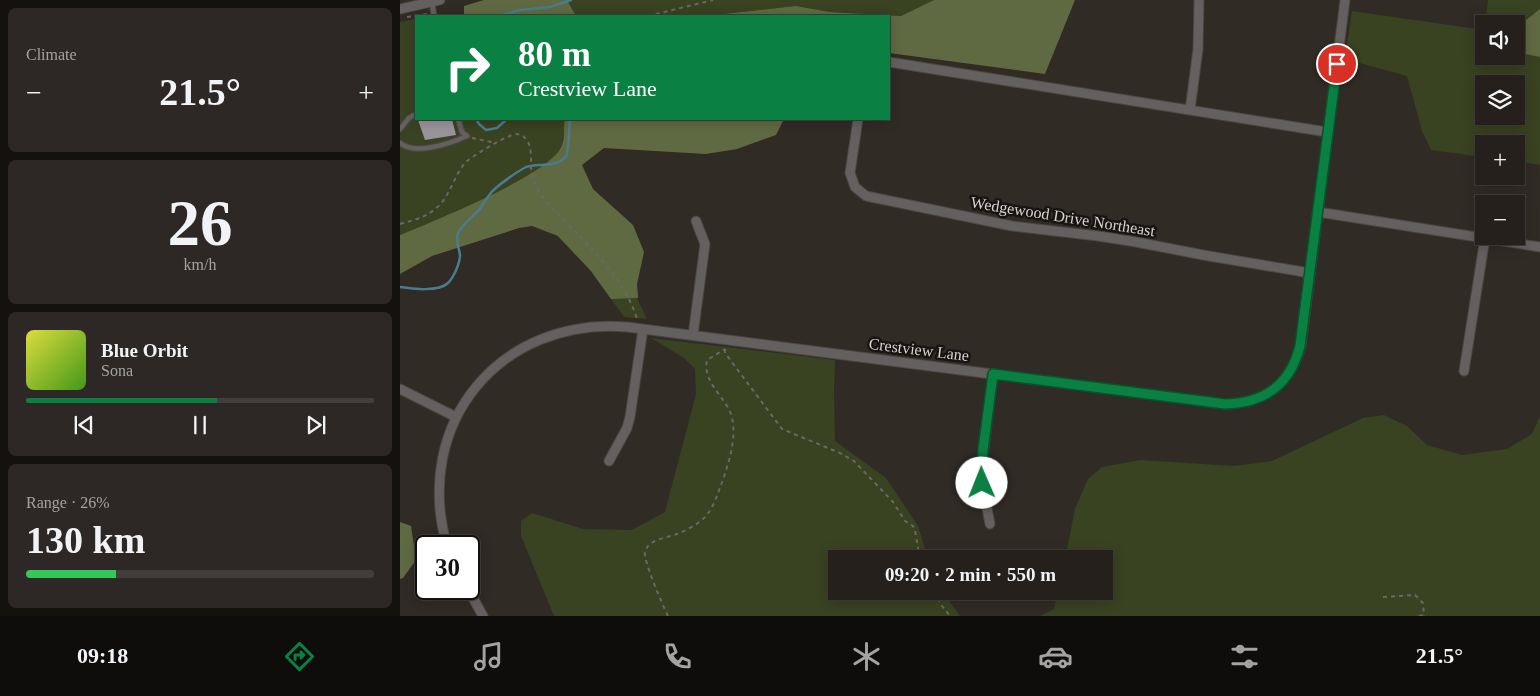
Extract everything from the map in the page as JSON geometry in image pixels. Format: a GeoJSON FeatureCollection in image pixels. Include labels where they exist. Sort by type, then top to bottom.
{"type":"FeatureCollection","features":[{"type":"Feature","properties":{"kind":"street"},"geometry":{"type":"LineString","coordinates":[[1190,110],[1198,49],[1199,0]]}},
{"type":"Feature","properties":{"kind":"street","name":"Crestview Lane"},"geometry":{"type":"LineString","coordinates":[[445,535],[440,514],[439,479],[446,444],[456,417],[486,376],[499,364],[528,345],[559,332],[576,328],[640,325],[724,340],[1225,404],[1240,404],[1254,400],[1271,391],[1284,379],[1297,358],[1300,346],[1345,0]]}},
{"type":"Feature","properties":{"kind":"street"},"geometry":{"type":"LineString","coordinates":[[400,14],[436,1]]}},
{"type":"Feature","properties":{"kind":"street"},"geometry":{"type":"LineString","coordinates":[[890,62],[1327,132]]}},
{"type":"Feature","properties":{"kind":"street","name":"Wedgewood Drive Northeast"},"geometry":{"type":"LineString","coordinates":[[858,120],[850,173],[855,187],[866,196],[1012,226],[1117,239],[1203,256],[1310,273]]}},
{"type":"Feature","properties":{"kind":"street"},"geometry":{"type":"LineString","coordinates":[[1318,212],[1475,236]]}},
{"type":"Feature","properties":{"kind":"street"},"geometry":{"type":"LineString","coordinates":[[693,335],[705,244],[696,221]]}},
{"type":"Feature","properties":{"kind":"street"},"geometry":{"type":"LineString","coordinates":[[1464,371],[1484,245]]}},
{"type":"Feature","properties":{"kind":"street"},"geometry":{"type":"LineString","coordinates":[[1525,245],[1540,247]]}},
{"type":"Feature","properties":{"kind":"street"},"geometry":{"type":"LineString","coordinates":[[609,461],[630,417],[640,325]]}},
{"type":"Feature","properties":{"kind":"street"},"geometry":{"type":"LineString","coordinates":[[990,524],[982,483],[982,464],[993,374]]}},
{"type":"Feature","properties":{"kind":"street"},"geometry":{"type":"LineString","coordinates":[[400,389],[456,417]]}},
{"type":"Feature","properties":{"kind":"street"},"geometry":{"type":"LineString","coordinates":[[474,600],[483,616]]}},
{"type":"Feature","properties":{"kind":"lane"},"geometry":{"type":"LineString","coordinates":[[434,14],[436,1]]}},
{"type":"Feature","properties":{"kind":"lane"},"geometry":{"type":"LineString","coordinates":[[400,129],[409,118],[415,115]]}},
{"type":"Feature","properties":{"kind":"lane"},"geometry":{"type":"LineString","coordinates":[[458,120],[462,132],[467,136]]}},
{"type":"Feature","properties":{"kind":"lane"},"geometry":{"type":"LineString","coordinates":[[400,143],[405,147],[422,148],[442,145],[467,136]]}},
{"type":"Feature","properties":{"kind":"path"},"geometry":{"type":"LineString","coordinates":[[652,15],[713,0]]}},
{"type":"Feature","properties":{"kind":"path"},"geometry":{"type":"LineString","coordinates":[[400,14],[434,14]]}},
{"type":"Feature","properties":{"kind":"path"},"geometry":{"type":"LineString","coordinates":[[400,224],[423,217],[437,208],[464,164],[496,143],[516,134],[524,136],[528,142],[535,186],[544,200],[596,254],[632,304],[640,325]]}},
{"type":"Feature","properties":{"kind":"path"},"geometry":{"type":"LineString","coordinates":[[467,136],[496,143]]}},
{"type":"Feature","properties":{"kind":"path"},"geometry":{"type":"LineString","coordinates":[[724,340],[725,353],[782,429],[840,453],[854,461],[894,502],[905,521],[913,526],[918,550]]}},
{"type":"Feature","properties":{"kind":"path"},"geometry":{"type":"LineString","coordinates":[[668,616],[647,566],[644,557],[645,551],[652,543],[677,534],[703,519],[710,510],[720,488],[732,449],[732,418],[713,386],[706,366],[707,360],[725,350]]}},
{"type":"Feature","properties":{"kind":"path"},"geometry":{"type":"LineString","coordinates":[[1384,596],[1415,595],[1423,602],[1424,615],[1419,616]]}},
{"type":"Feature","properties":{"kind":"path"},"geometry":{"type":"LineString","coordinates":[[939,600],[950,616]]}},
{"type":"Feature","properties":{"kind":"green space"},"geometry":{"type":"Polygon","coordinates":[[[484,0],[567,0],[575,15],[464,15],[464,6],[484,0]]]}},
{"type":"Feature","properties":{"kind":"green space"},"geometry":{"type":"Polygon","coordinates":[[[567,0],[934,0],[901,16],[830,12],[796,6],[715,15],[575,15],[567,0]]]}},
{"type":"Feature","properties":{"kind":"green space"},"geometry":{"type":"Polygon","coordinates":[[[934,0],[1075,0],[1045,74],[890,53],[890,15],[901,16],[934,0]]]}},
{"type":"Feature","properties":{"kind":"green space"},"geometry":{"type":"Polygon","coordinates":[[[1488,0],[1540,0],[1540,165],[1525,162],[1525,135],[1475,135],[1475,156],[1431,150],[1422,131],[1407,76],[1345,59],[1352,11],[1475,29],[1475,65],[1525,65],[1525,15],[1486,15],[1488,0]]]}},
{"type":"Feature","properties":{"kind":"green space"},"geometry":{"type":"Polygon","coordinates":[[[796,6],[830,12],[883,15],[715,15],[796,6]]]}},
{"type":"Feature","properties":{"kind":"green space"},"geometry":{"type":"Polygon","coordinates":[[[1540,9],[1540,57],[1525,54],[1525,21],[1540,9]]]}},
{"type":"Feature","properties":{"kind":"green space"},"geometry":{"type":"Polygon","coordinates":[[[415,19],[415,120],[565,120],[562,146],[553,158],[538,169],[612,259],[637,298],[647,319],[624,317],[591,271],[559,238],[534,207],[442,218],[400,235],[400,22],[415,19]]]}},
{"type":"Feature","properties":{"kind":"green space"},"geometry":{"type":"Polygon","coordinates":[[[565,120],[784,120],[776,135],[737,149],[706,154],[604,148],[582,165],[593,189],[633,225],[644,252],[637,284],[638,298],[611,299],[591,271],[558,236],[532,226],[519,228],[432,256],[400,274],[400,235],[489,196],[537,169],[554,157],[562,145],[565,120]]]}},
{"type":"Feature","properties":{"kind":"green space"},"geometry":{"type":"Polygon","coordinates":[[[651,338],[835,360],[835,441],[886,478],[918,526],[925,550],[828,550],[828,600],[948,600],[960,616],[554,616],[521,536],[521,521],[532,513],[583,529],[632,530],[665,512],[696,394],[695,369],[684,358],[651,338]]]}},
{"type":"Feature","properties":{"kind":"green space"},"geometry":{"type":"Polygon","coordinates":[[[1384,415],[1407,426],[1427,445],[1462,455],[1507,449],[1532,434],[1540,416],[1540,616],[1040,616],[1054,609],[1056,600],[1113,600],[1113,550],[1067,550],[1075,509],[1088,479],[1102,467],[1141,460],[1234,466],[1272,461],[1363,418],[1384,415]]]}},
{"type":"Feature","properties":{"kind":"green space"},"geometry":{"type":"Polygon","coordinates":[[[400,522],[411,526],[415,561],[403,578],[400,579],[400,522]]]}},
{"type":"Feature","properties":{"kind":"building"},"geometry":{"type":"Polygon","coordinates":[[[418,120],[452,120],[456,135],[425,140],[418,120]]]}},
{"type":"Feature","properties":{"kind":"waterway"},"geometry":{"type":"LineString","coordinates":[[502,15],[520,10],[550,7],[571,0]]}},
{"type":"Feature","properties":{"kind":"waterway"},"geometry":{"type":"LineString","coordinates":[[477,120],[486,130],[497,128],[506,120]]}},
{"type":"Feature","properties":{"kind":"waterway"},"geometry":{"type":"LineString","coordinates":[[400,287],[432,289],[448,283],[459,262],[460,255],[457,238],[460,230],[479,210],[493,191],[512,175],[526,167],[553,164],[566,156],[570,120]]}},
{"type":"Feature","properties":{"kind":"route"},"geometry":{"type":"LineString","coordinates":[[982,483],[983,450],[993,374],[1225,404],[1240,404],[1266,395],[1284,379],[1292,369],[1300,346],[1337,64]]}}]}
